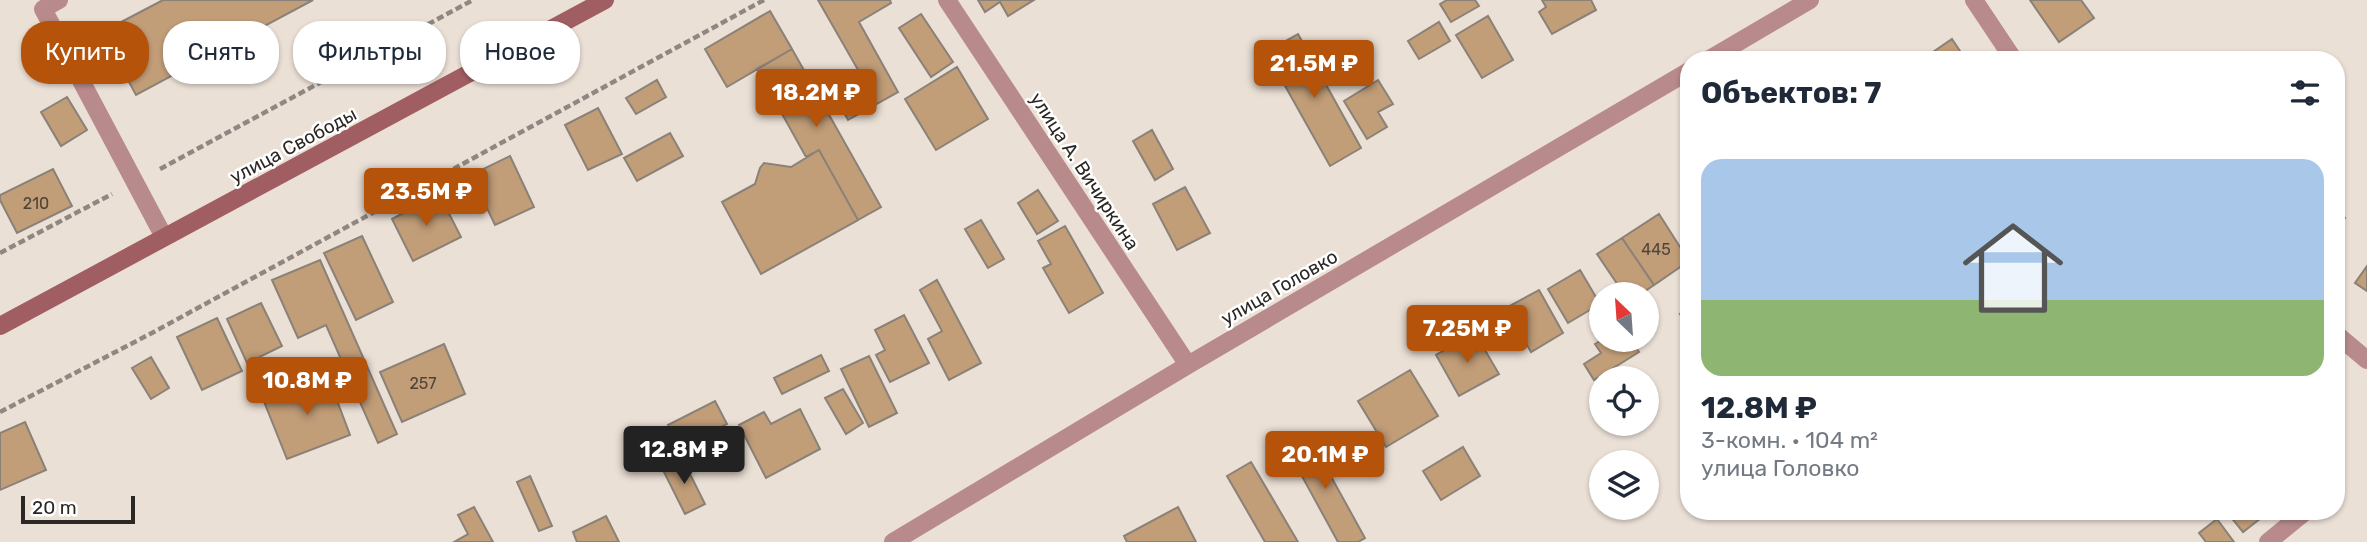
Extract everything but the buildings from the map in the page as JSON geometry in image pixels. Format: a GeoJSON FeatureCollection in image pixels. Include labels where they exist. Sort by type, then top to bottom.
{"type":"FeatureCollection","features":[{"type":"Feature","properties":{"kind":"main road","name":"улица Свободы"},"geometry":{"type":"LineString","coordinates":[[0,326],[605,0]]}},
{"type":"Feature","properties":{"kind":"street"},"geometry":{"type":"LineString","coordinates":[[60,0],[43,9],[164,237]]}},
{"type":"Feature","properties":{"kind":"street","name":"улица А. Вичиркина"},"geometry":{"type":"LineString","coordinates":[[947,0],[1188,365]]}},
{"type":"Feature","properties":{"kind":"street"},"geometry":{"type":"LineString","coordinates":[[1723,51],[1810,0]]}},
{"type":"Feature","properties":{"kind":"street"},"geometry":{"type":"LineString","coordinates":[[1974,0],[2008,51]]}},
{"type":"Feature","properties":{"kind":"street","name":"улица Головко"},"geometry":{"type":"LineString","coordinates":[[893,542],[1680,76]]}},
{"type":"Feature","properties":{"kind":"street"},"geometry":{"type":"LineString","coordinates":[[2345,342],[2367,360]]}},
{"type":"Feature","properties":{"kind":"street"},"geometry":{"type":"LineString","coordinates":[[2268,542],[2295,520]]}},
{"type":"Feature","properties":{"kind":"path"},"geometry":{"type":"LineString","coordinates":[[0,253],[473,0]]}},
{"type":"Feature","properties":{"kind":"path"},"geometry":{"type":"LineString","coordinates":[[0,412],[162,328],[764,0]]}}]}
